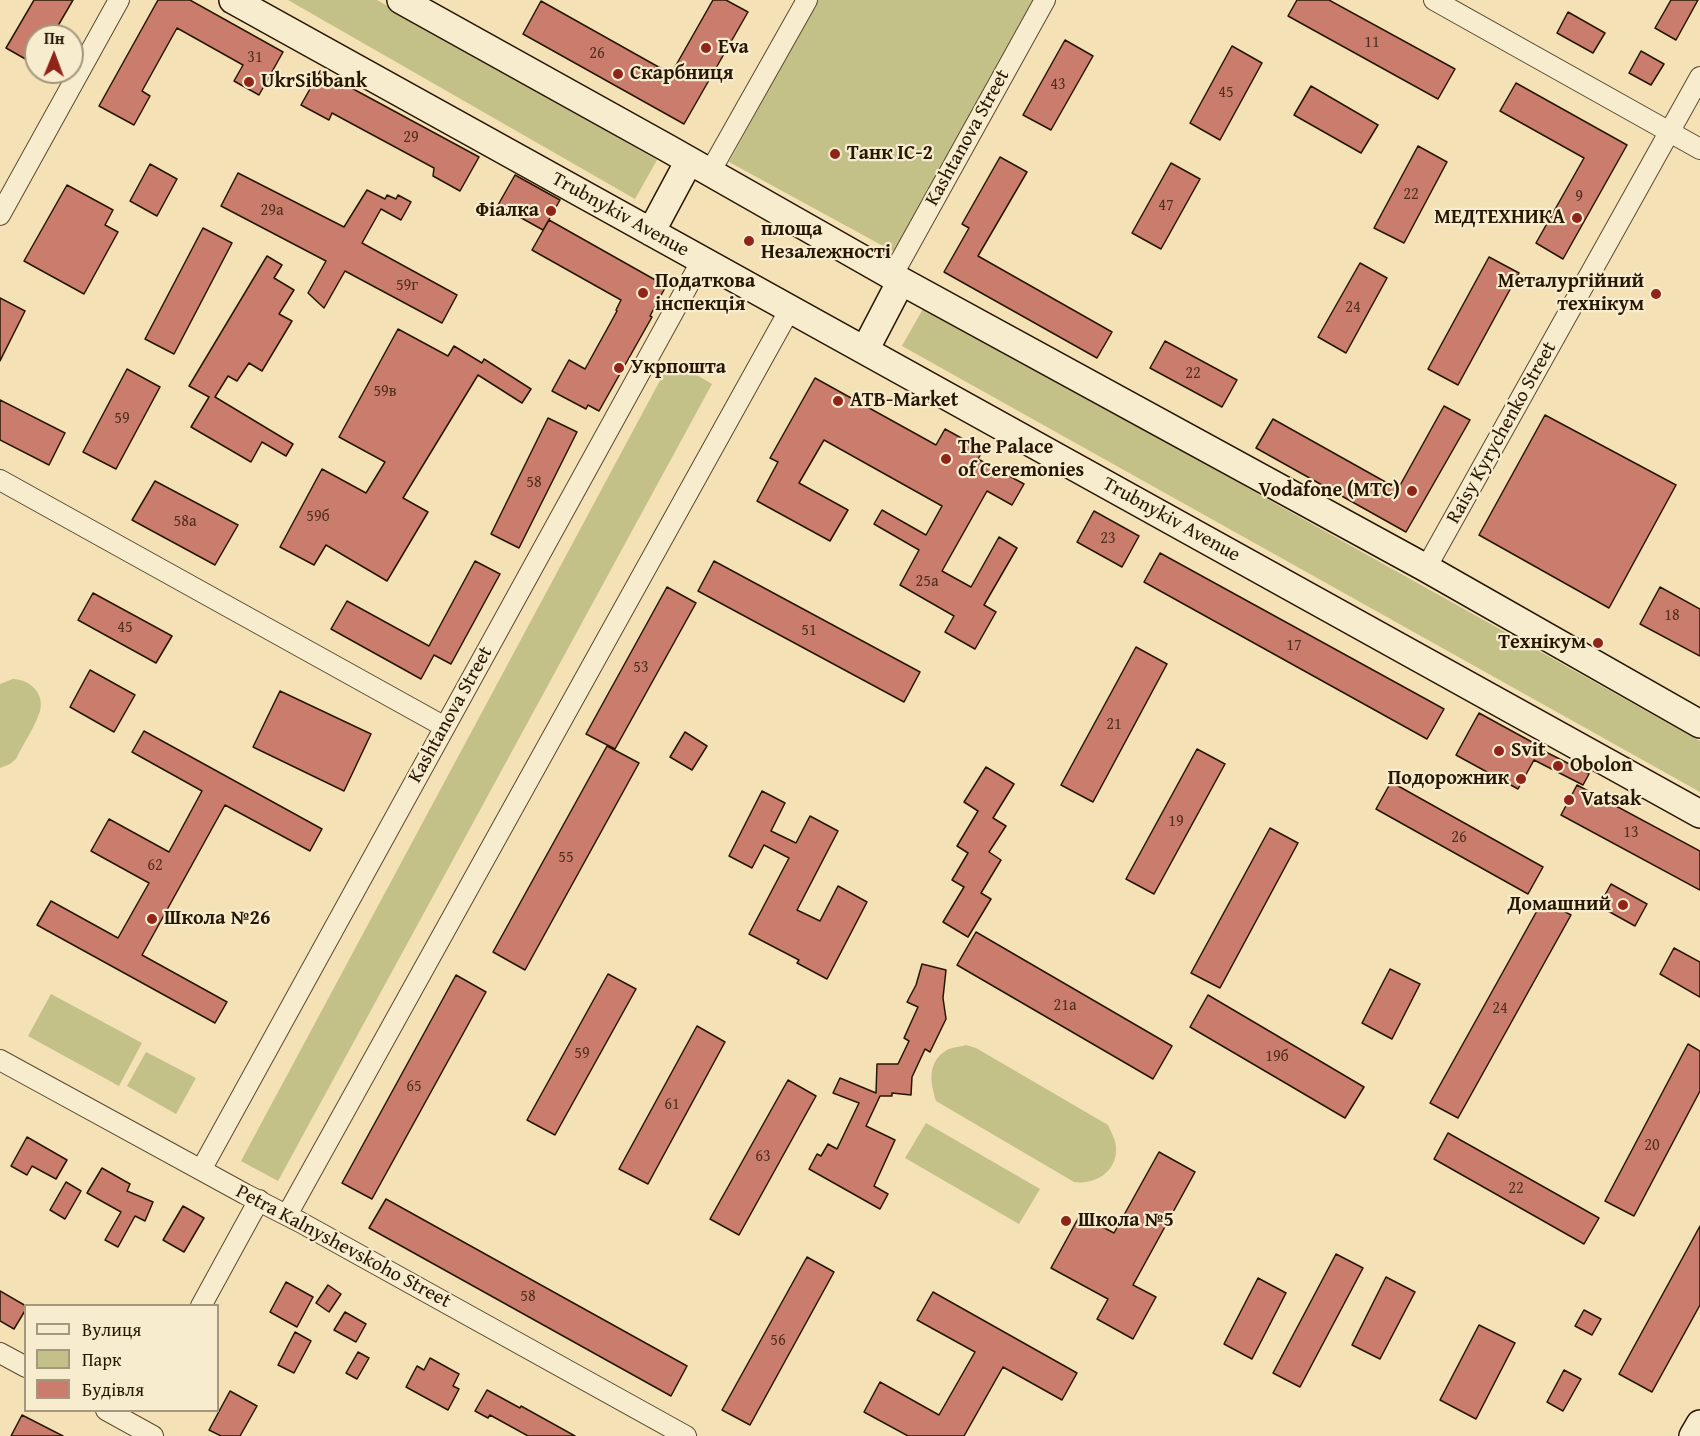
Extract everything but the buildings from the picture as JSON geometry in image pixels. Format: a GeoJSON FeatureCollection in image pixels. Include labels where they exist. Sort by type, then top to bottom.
{"type":"FeatureCollection","features":[{"type":"Feature","properties":{"kind":"main road","name":"Trubnykiv Avenue"},"geometry":{"type":"LineString","coordinates":[[233,0],[1700,814]]}},
{"type":"Feature","properties":{"kind":"main road"},"geometry":{"type":"LineString","coordinates":[[401,0],[897,279],[1426,568],[1700,724]]}},
{"type":"Feature","properties":{"kind":"main road"},"geometry":{"type":"LineString","coordinates":[[651,232],[700,167]]}},
{"type":"Feature","properties":{"kind":"main road"},"geometry":{"type":"LineString","coordinates":[[865,350],[897,279]]}},
{"type":"Feature","properties":{"kind":"main road"},"geometry":{"type":"LineString","coordinates":[[1693,1436],[1700,1424]]}},
{"type":"Feature","properties":{"kind":"street"},"geometry":{"type":"LineString","coordinates":[[0,215],[119,0]]}},
{"type":"Feature","properties":{"kind":"street"},"geometry":{"type":"LineString","coordinates":[[700,167],[807,0]]}},
{"type":"Feature","properties":{"kind":"street","name":"Kashtanova Street"},"geometry":{"type":"LineString","coordinates":[[897,279],[1045,0]]}},
{"type":"Feature","properties":{"kind":"street"},"geometry":{"type":"LineString","coordinates":[[1434,0],[1469,9],[1700,148]]}},
{"type":"Feature","properties":{"kind":"street","name":"Raisy Kyrychenko Street"},"geometry":{"type":"LineString","coordinates":[[1426,568],[1700,77]]}},
{"type":"Feature","properties":{"kind":"street","name":"Kashtanova Street"},"geometry":{"type":"LineString","coordinates":[[201,1170],[702,260]]}},
{"type":"Feature","properties":{"kind":"street"},"geometry":{"type":"LineString","coordinates":[[287,1215],[790,309]]}},
{"type":"Feature","properties":{"kind":"street"},"geometry":{"type":"LineString","coordinates":[[0,480],[444,727]]}},
{"type":"Feature","properties":{"kind":"street","name":"Petra Kalnyshevskoho Street"},"geometry":{"type":"LineString","coordinates":[[0,1060],[287,1215],[686,1436]]}},
{"type":"Feature","properties":{"kind":"street"},"geometry":{"type":"LineString","coordinates":[[202,1304],[259,1200]]}},
{"type":"Feature","properties":{"kind":"street"},"geometry":{"type":"LineString","coordinates":[[0,1353],[24,1366]]}},
{"type":"Feature","properties":{"kind":"street"},"geometry":{"type":"LineString","coordinates":[[110,1412],[136,1424],[153,1436]]}},
{"type":"Feature","properties":{"kind":"green space"},"geometry":{"type":"Polygon","coordinates":[[[288,0],[377,0],[657,160],[635,199],[288,0]]]}},
{"type":"Feature","properties":{"kind":"green space"},"geometry":{"type":"Polygon","coordinates":[[[818,0],[1034,0],[896,253],[729,162],[818,0]]]}},
{"type":"Feature","properties":{"kind":"green space"},"geometry":{"type":"Polygon","coordinates":[[[924,307],[1700,741],[1700,792],[902,346],[924,307]]]}},
{"type":"Feature","properties":{"kind":"green space"},"geometry":{"type":"Polygon","coordinates":[[[671,360],[712,384],[278,1181],[241,1161],[671,360]]]}},
{"type":"Feature","properties":{"kind":"green space"},"geometry":{"type":"Polygon","coordinates":[[[13,679],[25,681],[34,688],[40,698],[40,711],[16,759],[0,768],[0,684],[13,679]]]}},
{"type":"Feature","properties":{"kind":"green space"},"geometry":{"type":"Polygon","coordinates":[[[51,994],[142,1043],[119,1086],[28,1036],[51,994]]]}},
{"type":"Feature","properties":{"kind":"green space"},"geometry":{"type":"Polygon","coordinates":[[[966,1045],[976,1048],[1108,1125],[1116,1148],[1113,1164],[1109,1170],[1097,1179],[1074,1182],[936,1101],[932,1087],[932,1073],[936,1060],[951,1048],[966,1045]]]}},
{"type":"Feature","properties":{"kind":"green space"},"geometry":{"type":"Polygon","coordinates":[[[146,1052],[196,1078],[176,1114],[127,1086],[146,1052]]]}},
{"type":"Feature","properties":{"kind":"green space"},"geometry":{"type":"Polygon","coordinates":[[[926,1123],[1040,1189],[1019,1224],[905,1158],[926,1123]]]}},
{"type":"Feature","properties":{"kind":"place","name":"Eva"},"geometry":{"type":"Point","coordinates":[706,48]}},
{"type":"Feature","properties":{"kind":"place","name":"Скарбниця"},"geometry":{"type":"Point","coordinates":[618,74]}},
{"type":"Feature","properties":{"kind":"place","name":"UkrSibbank"},"geometry":{"type":"Point","coordinates":[249,82]}},
{"type":"Feature","properties":{"kind":"place","name":"Танк ІС-2"},"geometry":{"type":"Point","coordinates":[835,154]}},
{"type":"Feature","properties":{"kind":"place","name":"Фіалка"},"geometry":{"type":"Point","coordinates":[551,211]}},
{"type":"Feature","properties":{"kind":"place","name":"МЕДТЕХНИКА"},"geometry":{"type":"Point","coordinates":[1577,218]}},
{"type":"Feature","properties":{"kind":"place","name":"площа Незалежності"},"geometry":{"type":"Point","coordinates":[749,241]}},
{"type":"Feature","properties":{"kind":"place","name":"Податкова інспекція"},"geometry":{"type":"Point","coordinates":[643,293]}},
{"type":"Feature","properties":{"kind":"place","name":"Металургійний технікум"},"geometry":{"type":"Point","coordinates":[1656,294]}},
{"type":"Feature","properties":{"kind":"place","name":"Укрпошта"},"geometry":{"type":"Point","coordinates":[619,368]}},
{"type":"Feature","properties":{"kind":"place","name":"ATB-Market"},"geometry":{"type":"Point","coordinates":[838,401]}},
{"type":"Feature","properties":{"kind":"place","name":"The Palace of Ceremonies"},"geometry":{"type":"Point","coordinates":[946,459]}},
{"type":"Feature","properties":{"kind":"place","name":"Vodafone (МТС)"},"geometry":{"type":"Point","coordinates":[1412,491]}},
{"type":"Feature","properties":{"kind":"place","name":"Технікум"},"geometry":{"type":"Point","coordinates":[1598,643]}},
{"type":"Feature","properties":{"kind":"place","name":"Svit"},"geometry":{"type":"Point","coordinates":[1499,751]}},
{"type":"Feature","properties":{"kind":"place","name":"Obolon"},"geometry":{"type":"Point","coordinates":[1558,766]}},
{"type":"Feature","properties":{"kind":"place","name":"Подорожник"},"geometry":{"type":"Point","coordinates":[1521,779]}},
{"type":"Feature","properties":{"kind":"place","name":"Vatsak"},"geometry":{"type":"Point","coordinates":[1569,800]}},
{"type":"Feature","properties":{"kind":"place","name":"Домашний"},"geometry":{"type":"Point","coordinates":[1623,905]}},
{"type":"Feature","properties":{"kind":"place","name":"Школа №26"},"geometry":{"type":"Point","coordinates":[152,919]}},
{"type":"Feature","properties":{"kind":"place","name":"Школа №5"},"geometry":{"type":"Point","coordinates":[1066,1221]}}]}
